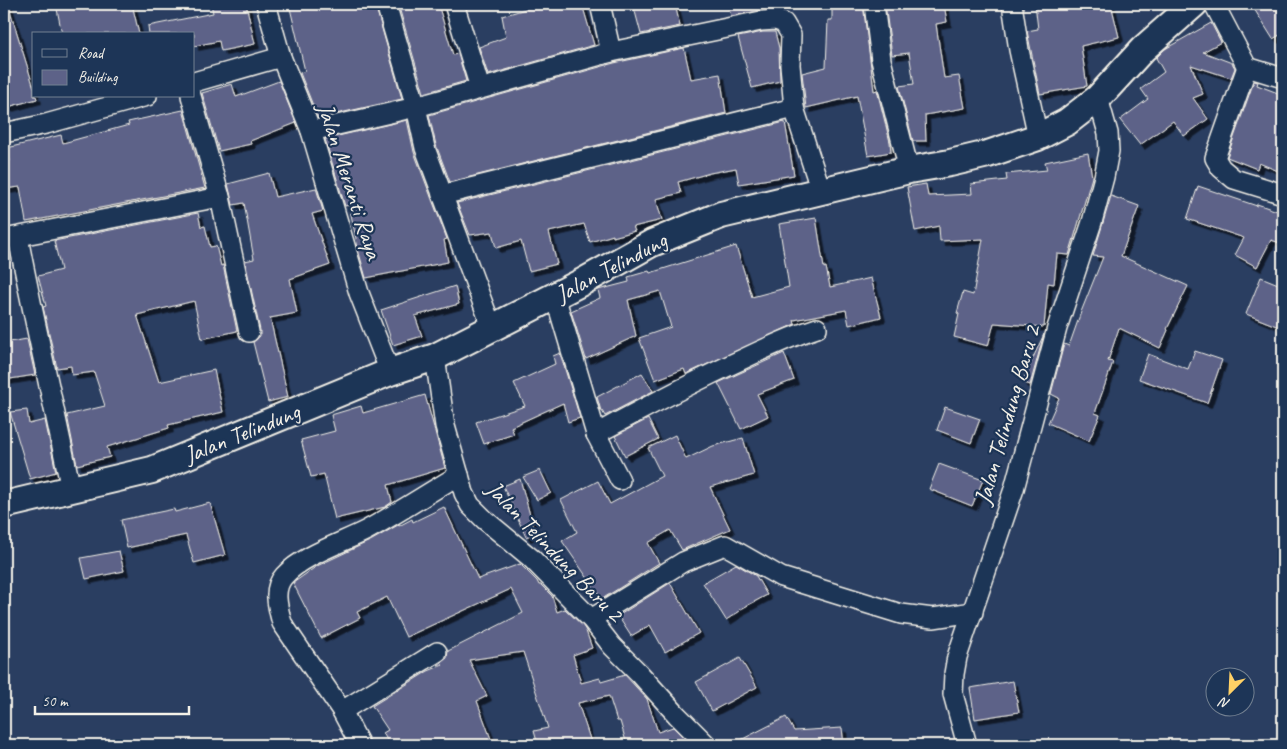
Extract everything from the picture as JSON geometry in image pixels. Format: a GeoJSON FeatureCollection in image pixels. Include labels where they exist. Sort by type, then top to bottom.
{"type":"FeatureCollection","features":[{"type":"Feature","properties":{"kind":"main road","name":"Jalan Telindung"},"geometry":{"type":"LineString","coordinates":[[4,505],[152,470],[390,372],[435,357],[555,296],[652,242],[721,215],[909,170],[988,154],[1038,137],[1067,122],[1098,98],[1144,49],[1194,4]]}},
{"type":"Feature","properties":{"kind":"street","name":"Jalan Meranti Raya"},"geometry":{"type":"LineString","coordinates":[[266,4],[281,56],[311,131],[359,293],[390,372]]}},
{"type":"Feature","properties":{"kind":"street"},"geometry":{"type":"LineString","coordinates":[[386,4],[416,107],[425,148],[492,328]]}},
{"type":"Feature","properties":{"kind":"street"},"geometry":{"type":"LineString","coordinates":[[454,4],[480,88]]}},
{"type":"Feature","properties":{"kind":"street"},"geometry":{"type":"LineString","coordinates":[[600,4],[611,52]]}},
{"type":"Feature","properties":{"kind":"street"},"geometry":{"type":"LineString","coordinates":[[874,4],[881,60],[909,170]]}},
{"type":"Feature","properties":{"kind":"street"},"geometry":{"type":"LineString","coordinates":[[1012,4],[1019,50],[1038,137]]}},
{"type":"Feature","properties":{"kind":"street"},"geometry":{"type":"LineString","coordinates":[[1214,4],[1247,67],[1283,78]]}},
{"type":"Feature","properties":{"kind":"street"},"geometry":{"type":"LineString","coordinates":[[311,131],[416,107],[611,52],[762,21],[776,20],[784,23],[791,35],[790,65],[794,108],[820,191]]}},
{"type":"Feature","properties":{"kind":"street"},"geometry":{"type":"LineString","coordinates":[[195,82],[281,56]]}},
{"type":"Feature","properties":{"kind":"street"},"geometry":{"type":"LineString","coordinates":[[1247,67],[1215,158],[1221,168],[1234,179],[1283,194]]}},
{"type":"Feature","properties":{"kind":"street"},"geometry":{"type":"LineString","coordinates":[[4,133],[46,124],[139,98]]}},
{"type":"Feature","properties":{"kind":"street"},"geometry":{"type":"LineString","coordinates":[[192,98],[220,197],[249,332]]}},
{"type":"Feature","properties":{"kind":"street","name":"Jalan Telindung Baru 2"},"geometry":{"type":"LineString","coordinates":[[967,745],[953,694],[954,674],[1014,489],[1057,328],[1092,222],[1104,177],[1110,151],[1108,133],[1098,98]]}},
{"type":"Feature","properties":{"kind":"street"},"geometry":{"type":"LineString","coordinates":[[442,195],[794,108]]}},
{"type":"Feature","properties":{"kind":"street"},"geometry":{"type":"LineString","coordinates":[[71,490],[49,380],[11,238],[220,197]]}},
{"type":"Feature","properties":{"kind":"street"},"geometry":{"type":"LineString","coordinates":[[555,296],[596,434],[620,480]]}},
{"type":"Feature","properties":{"kind":"street"},"geometry":{"type":"LineString","coordinates":[[596,434],[717,371],[789,338],[817,328]]}},
{"type":"Feature","properties":{"kind":"street","name":"Jalan Telindung Baru 2"},"geometry":{"type":"LineString","coordinates":[[435,357],[445,426],[464,493],[470,505],[531,558],[591,619],[612,646],[707,745]]}},
{"type":"Feature","properties":{"kind":"street"},"geometry":{"type":"LineString","coordinates":[[360,745],[342,711],[282,623],[277,606],[278,585],[284,576],[303,561],[368,529],[459,475]]}},
{"type":"Feature","properties":{"kind":"street"},"geometry":{"type":"LineString","coordinates":[[591,619],[684,562],[725,545],[780,577],[901,614],[934,618],[974,612]]}},
{"type":"Feature","properties":{"kind":"street"},"geometry":{"type":"LineString","coordinates":[[342,711],[437,652]]}},
{"type":"Feature","properties":{"kind":"building"},"geometry":{"type":"Polygon","coordinates":[[[4,4],[8,4],[32,82],[32,98],[37,99],[4,108],[4,4]]]}},
{"type":"Feature","properties":{"kind":"building"},"geometry":{"type":"Polygon","coordinates":[[[56,4],[132,4],[139,32],[62,32],[56,4]]]}},
{"type":"Feature","properties":{"kind":"building"},"geometry":{"type":"Polygon","coordinates":[[[211,4],[246,4],[255,44],[221,51],[219,41],[195,46],[195,32],[149,32],[148,26],[213,13],[211,4]]]}},
{"type":"Feature","properties":{"kind":"building"},"geometry":{"type":"Polygon","coordinates":[[[289,4],[375,4],[402,99],[318,118],[300,73],[305,71],[289,4]]]}},
{"type":"Feature","properties":{"kind":"building"},"geometry":{"type":"Polygon","coordinates":[[[398,4],[438,4],[453,55],[458,54],[466,81],[424,93],[398,4]]]}},
{"type":"Feature","properties":{"kind":"building"},"geometry":{"type":"Polygon","coordinates":[[[542,4],[582,4],[594,45],[488,75],[479,47],[506,37],[502,16],[542,4]]]}},
{"type":"Feature","properties":{"kind":"building"},"geometry":{"type":"Polygon","coordinates":[[[633,4],[675,4],[680,26],[641,34],[633,4]]]}},
{"type":"Feature","properties":{"kind":"building"},"geometry":{"type":"Polygon","coordinates":[[[728,4],[767,4],[769,9],[731,16],[728,4]]]}},
{"type":"Feature","properties":{"kind":"building"},"geometry":{"type":"Polygon","coordinates":[[[832,4],[863,4],[874,91],[877,90],[891,152],[868,156],[857,96],[806,108],[802,73],[826,67],[828,20],[832,20],[832,4]]]}},
{"type":"Feature","properties":{"kind":"building"},"geometry":{"type":"Polygon","coordinates":[[[885,4],[944,4],[947,22],[936,24],[944,78],[959,76],[965,108],[925,115],[926,141],[913,141],[899,86],[914,84],[909,53],[892,55],[885,4]]]}},
{"type":"Feature","properties":{"kind":"building"},"geometry":{"type":"Polygon","coordinates":[[[1035,4],[1111,4],[1119,37],[1081,46],[1087,86],[1040,94],[1027,31],[1038,29],[1035,4]]]}},
{"type":"Feature","properties":{"kind":"building"},"geometry":{"type":"Polygon","coordinates":[[[1251,4],[1283,4],[1283,33],[1273,39],[1251,4]]]}},
{"type":"Feature","properties":{"kind":"building"},"geometry":{"type":"Polygon","coordinates":[[[1211,23],[1221,42],[1203,52],[1232,63],[1235,68],[1231,78],[1191,65],[1203,94],[1193,98],[1208,119],[1184,136],[1173,121],[1140,145],[1120,120],[1148,99],[1141,89],[1164,72],[1156,58],[1165,49],[1211,23]]]}},
{"type":"Feature","properties":{"kind":"building"},"geometry":{"type":"Polygon","coordinates":[[[763,32],[775,32],[779,48],[780,81],[752,88],[738,37],[763,32]]]}},
{"type":"Feature","properties":{"kind":"building"},"geometry":{"type":"Polygon","coordinates":[[[684,48],[691,79],[720,74],[726,113],[450,182],[436,145],[429,115],[614,63],[684,48]]]}},
{"type":"Feature","properties":{"kind":"building"},"geometry":{"type":"Polygon","coordinates":[[[279,81],[296,123],[250,141],[251,144],[219,151],[202,93],[232,84],[236,97],[279,81]]]}},
{"type":"Feature","properties":{"kind":"building"},"geometry":{"type":"Polygon","coordinates":[[[1254,81],[1258,82],[1257,85],[1283,95],[1283,173],[1259,163],[1257,169],[1227,157],[1254,81]]]}},
{"type":"Feature","properties":{"kind":"building"},"geometry":{"type":"Polygon","coordinates":[[[183,110],[205,188],[26,222],[20,187],[4,189],[4,161],[10,161],[7,148],[61,135],[63,143],[129,125],[128,122],[183,110]]]}},
{"type":"Feature","properties":{"kind":"building"},"geometry":{"type":"Polygon","coordinates":[[[407,120],[414,152],[447,239],[444,240],[448,262],[366,278],[349,205],[345,206],[325,139],[407,120]]]}},
{"type":"Feature","properties":{"kind":"building"},"geometry":{"type":"Polygon","coordinates":[[[785,122],[794,175],[739,184],[736,168],[678,182],[681,193],[656,199],[662,220],[633,227],[635,231],[590,242],[584,224],[549,232],[557,264],[529,271],[521,241],[496,248],[492,232],[470,235],[457,203],[785,122]]]}},
{"type":"Feature","properties":{"kind":"building"},"geometry":{"type":"Polygon","coordinates":[[[1088,153],[1092,177],[1069,255],[1057,254],[1054,284],[1048,283],[1044,327],[994,323],[988,346],[954,337],[959,314],[957,313],[963,292],[973,295],[983,239],[940,241],[939,226],[915,231],[907,187],[926,184],[928,196],[972,194],[971,184],[1007,180],[1006,174],[1047,170],[1045,162],[1088,153]]]}},
{"type":"Feature","properties":{"kind":"building"},"geometry":{"type":"Polygon","coordinates":[[[269,173],[275,197],[316,188],[323,211],[312,214],[330,265],[290,279],[297,313],[270,318],[288,397],[268,402],[253,342],[260,336],[260,330],[245,261],[254,259],[244,203],[233,205],[228,184],[269,173]]]}},
{"type":"Feature","properties":{"kind":"building"},"geometry":{"type":"Polygon","coordinates":[[[1198,186],[1283,213],[1283,244],[1271,240],[1257,267],[1235,255],[1244,238],[1187,219],[1198,186]]]}},
{"type":"Feature","properties":{"kind":"building"},"geometry":{"type":"Polygon","coordinates":[[[1111,196],[1139,206],[1121,256],[1188,286],[1160,348],[1119,328],[1108,361],[1113,362],[1095,413],[1100,415],[1089,441],[1048,423],[1059,398],[1051,394],[1064,344],[1069,346],[1103,257],[1093,256],[1111,196]]]}},
{"type":"Feature","properties":{"kind":"building"},"geometry":{"type":"Polygon","coordinates":[[[198,213],[201,227],[205,226],[210,247],[216,246],[221,266],[223,265],[237,331],[202,339],[194,301],[137,315],[159,382],[214,370],[223,412],[168,425],[169,428],[107,447],[110,457],[77,465],[67,415],[105,406],[94,372],[72,375],[71,366],[57,368],[43,307],[46,306],[38,276],[61,270],[54,241],[198,213]]]}},
{"type":"Feature","properties":{"kind":"building"},"geometry":{"type":"Polygon","coordinates":[[[816,218],[824,268],[826,267],[830,287],[871,278],[881,317],[849,325],[846,310],[794,320],[795,324],[686,374],[684,369],[655,380],[639,338],[671,327],[660,291],[628,300],[636,336],[586,359],[571,311],[600,298],[598,290],[629,282],[628,277],[649,271],[650,273],[736,246],[752,297],[789,287],[779,224],[816,218]]]}},
{"type":"Feature","properties":{"kind":"building"},"geometry":{"type":"Polygon","coordinates":[[[1261,277],[1283,286],[1283,317],[1279,327],[1246,314],[1261,277]]]}},
{"type":"Feature","properties":{"kind":"building"},"geometry":{"type":"Polygon","coordinates":[[[455,286],[459,304],[415,316],[422,336],[393,345],[381,310],[455,286]]]}},
{"type":"Feature","properties":{"kind":"building"},"geometry":{"type":"Polygon","coordinates":[[[1044,334],[1030,385],[1022,382],[1044,334]]]}},
{"type":"Feature","properties":{"kind":"building"},"geometry":{"type":"Polygon","coordinates":[[[27,339],[35,375],[4,380],[4,343],[27,339]]]}},
{"type":"Feature","properties":{"kind":"building"},"geometry":{"type":"Polygon","coordinates":[[[1195,351],[1222,360],[1207,403],[1139,379],[1148,354],[1188,369],[1195,351]]]}},
{"type":"Feature","properties":{"kind":"building"},"geometry":{"type":"Polygon","coordinates":[[[560,353],[580,418],[568,422],[563,403],[511,427],[514,434],[484,444],[476,422],[525,406],[514,383],[555,364],[553,356],[560,353]]]}},
{"type":"Feature","properties":{"kind":"building"},"geometry":{"type":"Polygon","coordinates":[[[784,353],[794,380],[757,394],[768,416],[741,429],[718,383],[784,353]]]}},
{"type":"Feature","properties":{"kind":"building"},"geometry":{"type":"Polygon","coordinates":[[[642,373],[653,391],[605,416],[601,411],[597,397],[642,373]]]}},
{"type":"Feature","properties":{"kind":"building"},"geometry":{"type":"Polygon","coordinates":[[[425,395],[445,468],[388,485],[392,502],[385,507],[335,519],[324,474],[311,477],[301,440],[335,431],[331,415],[361,406],[363,413],[425,395]]]}},
{"type":"Feature","properties":{"kind":"building"},"geometry":{"type":"Polygon","coordinates":[[[945,407],[980,419],[971,443],[937,430],[945,407]]]}},
{"type":"Feature","properties":{"kind":"building"},"geometry":{"type":"Polygon","coordinates":[[[27,410],[29,424],[45,420],[56,472],[30,479],[10,412],[27,410]]]}},
{"type":"Feature","properties":{"kind":"building"},"geometry":{"type":"Polygon","coordinates":[[[648,419],[658,439],[625,456],[615,436],[648,419]]]}},
{"type":"Feature","properties":{"kind":"building"},"geometry":{"type":"Polygon","coordinates":[[[675,435],[686,459],[713,446],[743,438],[754,475],[710,487],[730,529],[682,550],[670,530],[648,543],[659,563],[602,599],[562,541],[577,532],[561,500],[598,481],[610,504],[662,476],[648,448],[675,435]]]}},
{"type":"Feature","properties":{"kind":"building"},"geometry":{"type":"Polygon","coordinates":[[[939,464],[983,480],[972,506],[929,489],[939,464]]]}},
{"type":"Feature","properties":{"kind":"building"},"geometry":{"type":"Polygon","coordinates":[[[540,470],[551,493],[537,500],[523,477],[540,470]]]}},
{"type":"Feature","properties":{"kind":"building"},"geometry":{"type":"Polygon","coordinates":[[[520,479],[535,533],[526,537],[503,486],[520,479]]]}},
{"type":"Feature","properties":{"kind":"building"},"geometry":{"type":"Polygon","coordinates":[[[210,503],[225,555],[194,563],[186,535],[127,548],[121,520],[174,509],[175,512],[210,503]]]}},
{"type":"Feature","properties":{"kind":"building"},"geometry":{"type":"Polygon","coordinates":[[[444,507],[478,579],[520,564],[552,596],[557,612],[565,609],[583,626],[592,648],[573,655],[581,683],[600,678],[601,682],[625,675],[647,699],[658,732],[673,727],[685,739],[687,745],[627,745],[620,721],[617,721],[609,696],[578,703],[592,745],[538,745],[534,731],[548,728],[523,652],[469,660],[487,696],[477,701],[491,739],[475,745],[390,745],[383,733],[388,730],[372,706],[428,671],[443,665],[438,665],[447,658],[448,651],[523,613],[511,589],[406,637],[387,597],[357,612],[360,618],[321,638],[293,583],[317,566],[372,540],[398,525],[412,519],[413,522],[444,507]]]}},
{"type":"Feature","properties":{"kind":"building"},"geometry":{"type":"Polygon","coordinates":[[[119,551],[124,571],[86,579],[81,558],[119,551]]]}},
{"type":"Feature","properties":{"kind":"building"},"geometry":{"type":"Polygon","coordinates":[[[736,564],[756,576],[767,595],[739,610],[726,620],[703,583],[736,564]]]}},
{"type":"Feature","properties":{"kind":"building"},"geometry":{"type":"Polygon","coordinates":[[[670,583],[699,633],[665,652],[650,625],[631,636],[618,616],[670,583]]]}},
{"type":"Feature","properties":{"kind":"building"},"geometry":{"type":"Polygon","coordinates":[[[740,658],[757,687],[712,711],[696,682],[740,658]]]}},
{"type":"Feature","properties":{"kind":"building"},"geometry":{"type":"Polygon","coordinates":[[[1013,681],[1019,712],[975,719],[970,688],[1013,681]]]}},
{"type":"Feature","properties":{"kind":"building"},"geometry":{"type":"Polygon","coordinates":[[[786,717],[794,731],[842,728],[844,745],[731,745],[786,717]]]}}]}
